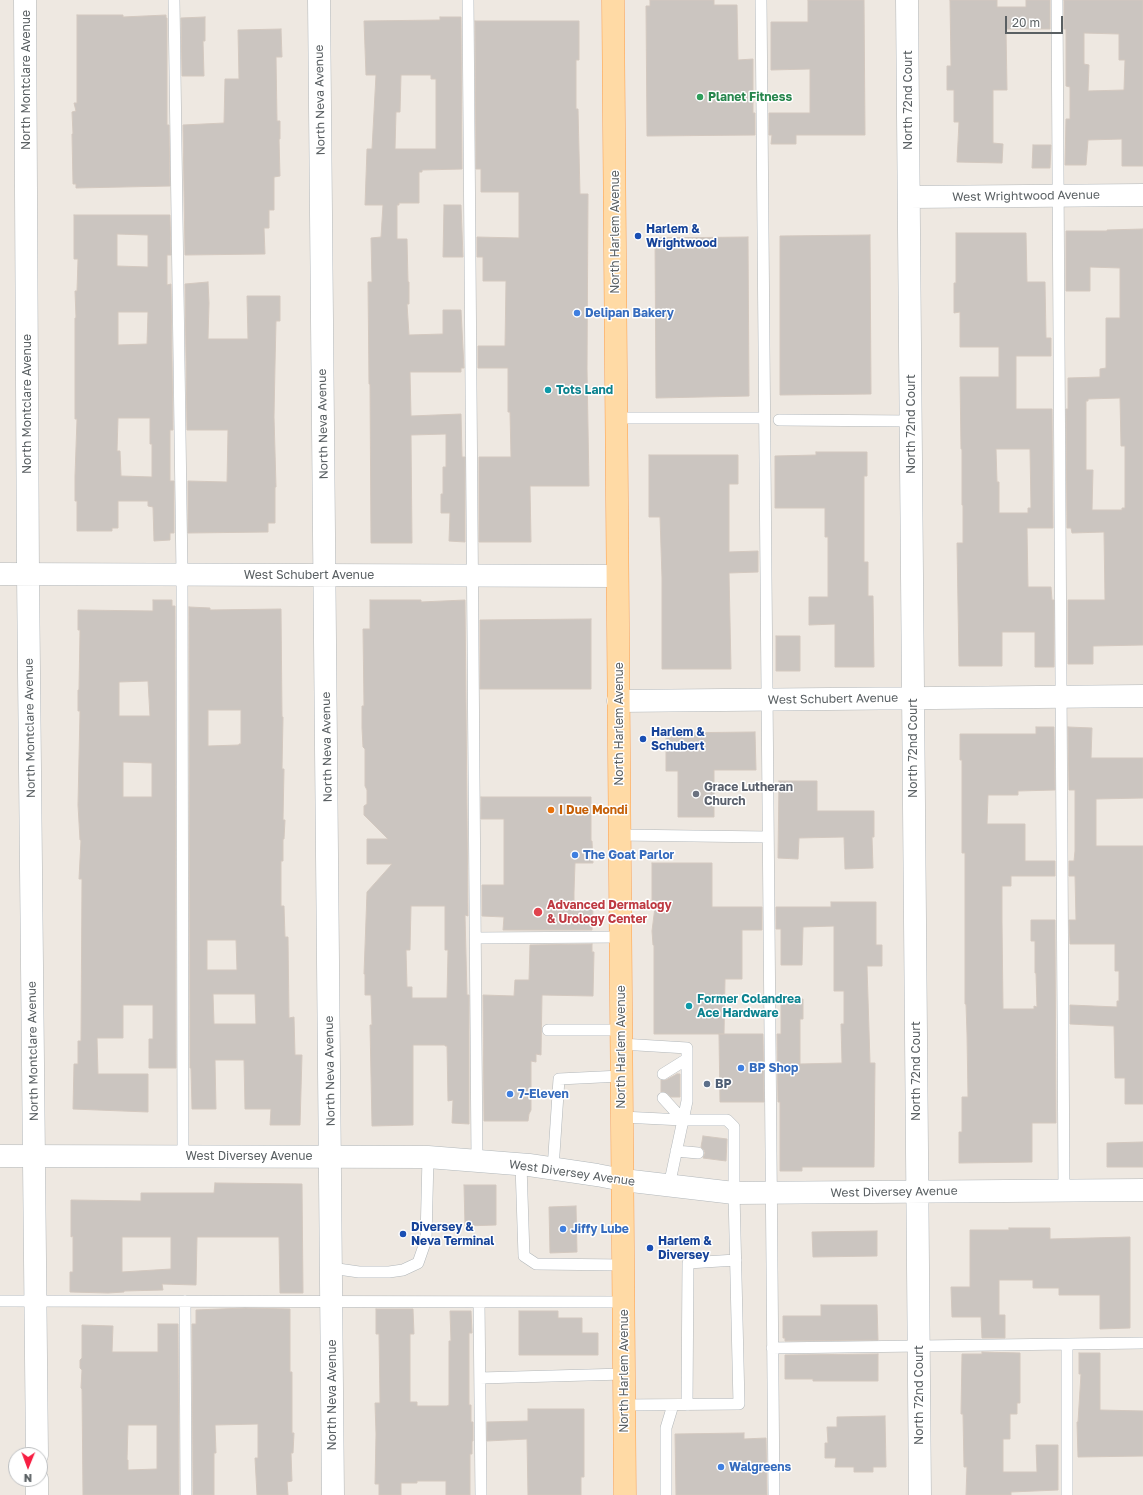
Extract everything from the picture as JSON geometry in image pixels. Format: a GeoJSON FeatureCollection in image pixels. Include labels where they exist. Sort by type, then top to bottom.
{"type":"FeatureCollection","features":[{"type":"Feature","properties":{"kind":"main road","name":"North Harlem Avenue"},"geometry":{"type":"LineString","coordinates":[[613,0],[625,1495]]}},
{"type":"Feature","properties":{"kind":"street","name":"North Montclare Avenue"},"geometry":{"type":"LineString","coordinates":[[25,0],[28,574],[37,1447]]}},
{"type":"Feature","properties":{"kind":"street","name":"North Neva Avenue"},"geometry":{"type":"LineString","coordinates":[[319,0],[333,1495]]}},
{"type":"Feature","properties":{"kind":"street","name":"North 72nd Court"},"geometry":{"type":"LineString","coordinates":[[907,0],[920,1495]]}},
{"type":"Feature","properties":{"kind":"street","name":"West Wrightwood Avenue"},"geometry":{"type":"LineString","coordinates":[[909,197],[1143,195]]}},
{"type":"Feature","properties":{"kind":"street","name":"West Schubert Avenue"},"geometry":{"type":"LineString","coordinates":[[0,574],[617,576]]}},
{"type":"Feature","properties":{"kind":"street","name":"West Schubert Avenue"},"geometry":{"type":"LineString","coordinates":[[618,701],[1143,696]]}},
{"type":"Feature","properties":{"kind":"street","name":"West Diversey Avenue"},"geometry":{"type":"LineString","coordinates":[[0,1156],[428,1157],[477,1160],[521,1165],[623,1180],[734,1193],[1143,1190]]}},
{"type":"Feature","properties":{"kind":"lane"},"geometry":{"type":"LineString","coordinates":[[174,0],[182,575],[183,1156]]}},
{"type":"Feature","properties":{"kind":"lane"},"geometry":{"type":"LineString","coordinates":[[468,0],[477,1160]]}},
{"type":"Feature","properties":{"kind":"lane"},"geometry":{"type":"LineString","coordinates":[[761,0],[774,1495]]}},
{"type":"Feature","properties":{"kind":"lane"},"geometry":{"type":"LineString","coordinates":[[1057,0],[1064,1190]]}},
{"type":"Feature","properties":{"kind":"lane"},"geometry":{"type":"LineString","coordinates":[[616,418],[764,418]]}},
{"type":"Feature","properties":{"kind":"lane"},"geometry":{"type":"LineString","coordinates":[[779,420],[911,421]]}},
{"type":"Feature","properties":{"kind":"lane"},"geometry":{"type":"LineString","coordinates":[[620,835],[768,837]]}},
{"type":"Feature","properties":{"kind":"lane"},"geometry":{"type":"LineString","coordinates":[[476,938],[620,938]]}},
{"type":"Feature","properties":{"kind":"lane"},"geometry":{"type":"LineString","coordinates":[[548,1030],[621,1037],[687,1048],[686,1101],[669,1186]]}},
{"type":"Feature","properties":{"kind":"lane"},"geometry":{"type":"LineString","coordinates":[[663,1074],[687,1059]]}},
{"type":"Feature","properties":{"kind":"lane"},"geometry":{"type":"LineString","coordinates":[[553,1169],[559,1079],[621,1076]]}},
{"type":"Feature","properties":{"kind":"lane"},"geometry":{"type":"LineString","coordinates":[[663,1098],[683,1120]]}},
{"type":"Feature","properties":{"kind":"lane"},"geometry":{"type":"LineString","coordinates":[[622,1118],[727,1120],[734,1126],[729,1157],[734,1193],[739,1404],[624,1405]]}},
{"type":"Feature","properties":{"kind":"lane"},"geometry":{"type":"LineString","coordinates":[[676,1151],[698,1153]]}},
{"type":"Feature","properties":{"kind":"lane"},"geometry":{"type":"LineString","coordinates":[[331,1268],[359,1272],[389,1272],[403,1270],[418,1263],[424,1251],[426,1240],[428,1157]]}},
{"type":"Feature","properties":{"kind":"lane"},"geometry":{"type":"LineString","coordinates":[[521,1165],[524,1256],[536,1264],[623,1265]]}},
{"type":"Feature","properties":{"kind":"lane"},"geometry":{"type":"LineString","coordinates":[[687,1405],[688,1263],[736,1260]]}},
{"type":"Feature","properties":{"kind":"lane"},"geometry":{"type":"LineString","coordinates":[[0,1301],[623,1302]]}},
{"type":"Feature","properties":{"kind":"lane"},"geometry":{"type":"LineString","coordinates":[[185,1301],[186,1495]]}},
{"type":"Feature","properties":{"kind":"lane"},"geometry":{"type":"LineString","coordinates":[[479,1302],[481,1495]]}},
{"type":"Feature","properties":{"kind":"lane"},"geometry":{"type":"LineString","coordinates":[[1067,1344],[1068,1495]]}},
{"type":"Feature","properties":{"kind":"lane"},"geometry":{"type":"LineString","coordinates":[[772,1348],[1143,1344]]}},
{"type":"Feature","properties":{"kind":"lane"},"geometry":{"type":"LineString","coordinates":[[480,1378],[624,1374]]}},
{"type":"Feature","properties":{"kind":"lane"},"geometry":{"type":"LineString","coordinates":[[666,1495],[666,1428],[673,1405]]}},
{"type":"Feature","properties":{"kind":"building","name":"Planet Fitness"},"geometry":{"type":"Polygon","coordinates":[[[650,0],[714,0],[714,5],[737,5],[738,60],[753,59],[753,113],[755,113],[755,135],[647,136],[646,6],[650,6],[650,0]]]}},
{"type":"Feature","properties":{"kind":"building"},"geometry":{"type":"Polygon","coordinates":[[[808,0],[864,0],[865,135],[796,135],[796,144],[771,144],[772,135],[769,135],[769,113],[810,113],[810,69],[771,70],[771,22],[808,22],[808,0]]]}},
{"type":"Feature","properties":{"kind":"building"},"geometry":{"type":"Polygon","coordinates":[[[950,0],[997,0],[997,7],[1026,7],[1026,0],[1050,0],[1050,29],[1006,29],[1007,90],[993,90],[993,143],[1003,144],[1002,163],[957,162],[959,122],[954,122],[954,90],[947,90],[947,66],[951,66],[950,0]]]}},
{"type":"Feature","properties":{"kind":"building"},"geometry":{"type":"Polygon","coordinates":[[[1064,0],[1143,0],[1143,166],[1122,166],[1122,139],[1088,140],[1086,165],[1065,165],[1066,119],[1070,119],[1070,87],[1066,86],[1066,29],[1064,29],[1064,0]],[[1084,33],[1084,64],[1089,65],[1088,91],[1124,90],[1125,60],[1119,60],[1119,34],[1084,33]]]}},
{"type":"Feature","properties":{"kind":"building"},"geometry":{"type":"Polygon","coordinates":[[[77,15],[123,15],[123,17],[166,15],[167,125],[169,125],[170,186],[76,188],[76,184],[73,184],[72,112],[76,111],[74,103],[77,103],[77,15]]]}},
{"type":"Feature","properties":{"kind":"building"},"geometry":{"type":"Polygon","coordinates":[[[205,17],[205,41],[203,41],[204,76],[182,76],[181,18],[205,17]]]}},
{"type":"Feature","properties":{"kind":"building"},"geometry":{"type":"Polygon","coordinates":[[[440,17],[461,17],[462,169],[422,170],[422,172],[419,172],[419,203],[399,203],[399,205],[397,205],[397,239],[407,239],[409,304],[407,304],[409,335],[443,334],[443,310],[461,310],[464,368],[461,368],[461,372],[410,372],[411,416],[461,414],[462,457],[465,457],[465,542],[449,541],[450,513],[441,513],[443,467],[446,467],[446,434],[411,435],[412,543],[371,543],[368,282],[372,282],[371,238],[381,237],[383,205],[365,205],[367,149],[372,149],[376,75],[366,75],[364,21],[440,20],[440,17]],[[401,75],[400,112],[396,112],[395,149],[436,149],[436,79],[431,79],[431,75],[401,75]]]}},
{"type":"Feature","properties":{"kind":"building"},"geometry":{"type":"Polygon","coordinates":[[[475,21],[579,21],[579,60],[576,60],[576,109],[578,109],[580,194],[588,194],[587,369],[589,486],[530,486],[531,542],[479,542],[479,457],[511,457],[510,412],[508,412],[508,368],[478,368],[478,346],[505,346],[506,281],[483,281],[483,257],[477,257],[477,237],[519,238],[519,192],[481,192],[481,169],[476,169],[475,21]]]}},
{"type":"Feature","properties":{"kind":"building"},"geometry":{"type":"Polygon","coordinates":[[[281,29],[282,57],[276,57],[277,121],[280,121],[280,176],[274,177],[274,210],[269,210],[269,228],[264,228],[265,254],[185,255],[183,125],[224,123],[225,79],[239,79],[238,30],[281,29]]]}},
{"type":"Feature","properties":{"kind":"building"},"geometry":{"type":"Polygon","coordinates":[[[1033,145],[1051,145],[1050,168],[1032,168],[1033,145]]]}},
{"type":"Feature","properties":{"kind":"building"},"geometry":{"type":"Polygon","coordinates":[[[444,205],[461,205],[463,257],[443,257],[444,205]]]}},
{"type":"Feature","properties":{"kind":"building"},"geometry":{"type":"Polygon","coordinates":[[[74,215],[170,215],[171,255],[167,255],[167,285],[171,284],[173,430],[170,430],[170,481],[174,481],[174,533],[170,533],[170,540],[154,541],[153,507],[148,506],[148,501],[118,501],[118,528],[112,528],[112,531],[77,531],[77,501],[75,501],[77,419],[75,419],[75,291],[77,291],[78,259],[74,259],[74,215]],[[117,234],[117,266],[148,267],[148,235],[117,234]],[[118,312],[118,345],[147,344],[148,312],[118,312]],[[118,418],[117,451],[120,451],[121,476],[152,477],[150,418],[118,418]]]}},
{"type":"Feature","properties":{"kind":"building"},"geometry":{"type":"Polygon","coordinates":[[[1143,229],[1143,645],[1093,646],[1093,664],[1068,664],[1068,600],[1105,600],[1104,532],[1072,533],[1071,528],[1067,528],[1066,409],[1068,409],[1068,378],[1100,377],[1100,369],[1106,368],[1106,318],[1120,318],[1120,268],[1090,267],[1090,291],[1066,291],[1066,231],[1143,229]],[[1120,398],[1088,399],[1088,401],[1086,401],[1086,470],[1093,470],[1092,510],[1122,510],[1122,508],[1125,508],[1125,446],[1121,446],[1120,398]]]}},
{"type":"Feature","properties":{"kind":"building"},"geometry":{"type":"Polygon","coordinates":[[[956,233],[1026,233],[1027,282],[1045,282],[1046,338],[1051,338],[1051,356],[1016,356],[1016,409],[1052,409],[1053,528],[1027,528],[1028,587],[1051,587],[1052,600],[1054,600],[1054,667],[1035,667],[1035,632],[1002,632],[1002,666],[959,666],[957,543],[963,543],[960,377],[999,377],[999,347],[960,347],[960,312],[954,313],[954,283],[956,283],[956,233]],[[996,449],[997,482],[999,482],[999,513],[1028,513],[1028,508],[1031,508],[1030,449],[996,449]]]}},
{"type":"Feature","properties":{"kind":"building"},"geometry":{"type":"Polygon","coordinates":[[[870,235],[871,394],[780,395],[780,236],[870,235]]]}},
{"type":"Feature","properties":{"kind":"building"},"geometry":{"type":"Polygon","coordinates":[[[748,237],[749,396],[656,398],[655,238],[748,237]]]}},
{"type":"Feature","properties":{"kind":"building"},"geometry":{"type":"Polygon","coordinates":[[[208,282],[208,339],[248,339],[247,296],[280,296],[280,321],[276,321],[275,365],[275,523],[268,523],[268,532],[188,533],[188,481],[227,482],[228,430],[187,430],[185,284],[208,282]]]}},
{"type":"Feature","properties":{"kind":"building"},"geometry":{"type":"Polygon","coordinates":[[[816,452],[867,452],[867,476],[864,476],[864,562],[868,562],[868,596],[873,596],[874,667],[835,667],[835,624],[809,625],[809,597],[828,597],[828,537],[825,537],[825,508],[775,508],[775,456],[816,455],[816,452]]]}},
{"type":"Feature","properties":{"kind":"building"},"geometry":{"type":"Polygon","coordinates":[[[649,455],[738,455],[738,484],[729,484],[729,552],[758,551],[758,572],[729,573],[731,669],[662,669],[660,517],[649,517],[649,455]]]}},
{"type":"Feature","properties":{"kind":"building"},"geometry":{"type":"Polygon","coordinates":[[[153,600],[172,600],[172,606],[175,606],[176,1068],[149,1068],[149,1039],[153,1039],[153,1005],[123,1005],[123,1038],[97,1038],[98,1074],[148,1074],[148,1112],[73,1109],[74,1064],[78,1064],[78,1041],[81,1041],[82,879],[79,879],[81,840],[78,805],[80,711],[78,711],[78,690],[80,630],[78,630],[78,610],[153,611],[153,600]],[[148,681],[119,682],[119,716],[150,716],[148,681]],[[123,762],[123,797],[152,797],[152,763],[123,762]]]}},
{"type":"Feature","properties":{"kind":"building"},"geometry":{"type":"Polygon","coordinates":[[[370,600],[421,600],[421,602],[465,600],[468,916],[465,915],[467,995],[469,995],[469,1124],[452,1123],[453,1100],[448,1101],[447,1046],[413,1045],[413,1125],[372,1126],[370,1025],[372,1025],[371,995],[365,995],[364,974],[367,892],[392,864],[367,864],[367,839],[388,839],[364,815],[364,806],[367,804],[367,790],[365,786],[365,749],[363,747],[362,728],[362,706],[364,706],[363,629],[370,629],[370,600]],[[411,906],[410,950],[406,950],[407,987],[412,987],[412,998],[447,998],[448,950],[445,950],[445,906],[411,906]]]}},
{"type":"Feature","properties":{"kind":"building"},"geometry":{"type":"Polygon","coordinates":[[[189,607],[210,608],[210,610],[281,609],[283,717],[282,769],[284,769],[283,820],[285,820],[283,861],[281,861],[281,906],[284,906],[285,937],[288,937],[289,1018],[294,1017],[295,1055],[302,1055],[300,1125],[270,1125],[271,1109],[245,1109],[244,1060],[215,1060],[216,1109],[192,1109],[190,1068],[189,607]],[[208,710],[208,746],[241,744],[241,710],[208,710]],[[207,940],[207,970],[237,970],[236,940],[207,940]],[[213,994],[214,1024],[256,1024],[255,994],[213,994]]]}},
{"type":"Feature","properties":{"kind":"building"},"geometry":{"type":"Polygon","coordinates":[[[591,619],[591,689],[480,689],[480,620],[591,619]]]}},
{"type":"Feature","properties":{"kind":"building"},"geometry":{"type":"Polygon","coordinates":[[[776,636],[800,636],[800,671],[776,671],[776,636]]]}},
{"type":"Feature","properties":{"kind":"building"},"geometry":{"type":"Polygon","coordinates":[[[1036,727],[1054,727],[1055,790],[1018,791],[1018,795],[988,795],[987,824],[1025,824],[1025,861],[1055,861],[1055,876],[1011,876],[1011,886],[1002,886],[1002,922],[1003,1009],[1034,1009],[1034,1006],[1037,1007],[1035,941],[1031,941],[1031,920],[1055,920],[1056,1123],[1032,1123],[1032,1162],[959,1163],[959,1132],[962,1132],[962,1097],[968,1097],[965,1004],[965,853],[962,853],[962,760],[960,760],[960,734],[1036,734],[1036,727]]]}},
{"type":"Feature","properties":{"kind":"building"},"geometry":{"type":"Polygon","coordinates":[[[1068,727],[1092,728],[1091,758],[1143,758],[1143,798],[1096,799],[1096,846],[1143,846],[1143,1104],[1125,1104],[1125,1078],[1115,1078],[1114,1026],[1070,1024],[1070,1005],[1117,1007],[1117,1001],[1119,1001],[1119,971],[1115,971],[1115,944],[1070,944],[1069,920],[1076,920],[1075,876],[1069,876],[1069,861],[1074,861],[1075,851],[1075,790],[1069,790],[1068,727]]]}},
{"type":"Feature","properties":{"kind":"building","name":"Grace Lutheran Church"},"geometry":{"type":"Polygon","coordinates":[[[755,732],[756,770],[714,770],[714,817],[678,817],[678,771],[666,771],[666,733],[755,732]]]}},
{"type":"Feature","properties":{"kind":"building"},"geometry":{"type":"Polygon","coordinates":[[[779,781],[817,781],[817,811],[874,811],[874,837],[872,837],[873,868],[845,869],[844,837],[799,838],[798,859],[778,858],[779,781]]]}},
{"type":"Feature","properties":{"kind":"building"},"geometry":{"type":"Polygon","coordinates":[[[481,797],[591,797],[591,841],[593,863],[575,863],[574,907],[593,908],[592,930],[503,930],[504,917],[482,916],[482,885],[504,885],[504,819],[481,819],[481,797]]]}},
{"type":"Feature","properties":{"kind":"building"},"geometry":{"type":"Polygon","coordinates":[[[652,863],[712,863],[712,907],[762,907],[762,930],[742,930],[742,979],[725,979],[724,1034],[654,1034],[654,945],[652,931],[655,907],[652,907],[652,863]]]}},
{"type":"Feature","properties":{"kind":"building"},"geometry":{"type":"Polygon","coordinates":[[[831,902],[876,902],[876,945],[882,945],[882,966],[867,966],[870,1063],[875,1063],[874,1167],[802,1167],[802,1171],[780,1171],[780,1102],[778,1102],[777,1034],[781,1034],[781,1000],[803,999],[803,1019],[800,1019],[800,1064],[842,1063],[841,1024],[844,1024],[844,991],[834,991],[834,926],[803,927],[802,965],[781,965],[781,929],[776,929],[776,907],[831,907],[831,902]]]}},
{"type":"Feature","properties":{"kind":"building"},"geometry":{"type":"Polygon","coordinates":[[[592,944],[592,952],[594,952],[593,996],[542,995],[541,1055],[536,1054],[536,1062],[531,1061],[531,1110],[528,1121],[484,1121],[483,995],[514,996],[515,980],[529,980],[530,945],[592,944]]]}},
{"type":"Feature","properties":{"kind":"building","name":"BP Shop"},"geometry":{"type":"Polygon","coordinates":[[[719,1034],[763,1034],[764,1102],[720,1102],[719,1034]]]}},
{"type":"Feature","properties":{"kind":"building"},"geometry":{"type":"Polygon","coordinates":[[[680,1074],[680,1097],[671,1097],[665,1092],[661,1092],[661,1080],[666,1080],[680,1074]]]}},
{"type":"Feature","properties":{"kind":"building"},"geometry":{"type":"Polygon","coordinates":[[[703,1136],[727,1139],[726,1161],[703,1158],[705,1153],[701,1147],[703,1136]]]}},
{"type":"Feature","properties":{"kind":"building"},"geometry":{"type":"Polygon","coordinates":[[[1143,1142],[1143,1167],[1107,1167],[1107,1143],[1143,1142]]]}},
{"type":"Feature","properties":{"kind":"building"},"geometry":{"type":"Polygon","coordinates":[[[215,1183],[302,1184],[303,1293],[280,1293],[279,1237],[197,1237],[196,1285],[162,1284],[163,1290],[108,1293],[70,1292],[70,1272],[73,1272],[71,1200],[141,1201],[141,1193],[214,1193],[215,1183]],[[122,1237],[122,1272],[171,1269],[171,1237],[122,1237]]]}},
{"type":"Feature","properties":{"kind":"building"},"geometry":{"type":"Polygon","coordinates":[[[464,1185],[496,1185],[496,1225],[465,1226],[464,1185]]]}},
{"type":"Feature","properties":{"kind":"building","name":"Jiffy Lube"},"geometry":{"type":"Polygon","coordinates":[[[576,1206],[577,1252],[550,1253],[549,1207],[576,1206]]]}},
{"type":"Feature","properties":{"kind":"building"},"geometry":{"type":"Polygon","coordinates":[[[1009,1228],[1050,1228],[1050,1239],[1130,1237],[1130,1328],[1100,1329],[1100,1295],[1059,1295],[1059,1288],[1033,1288],[1033,1280],[999,1280],[999,1315],[1005,1315],[1005,1338],[982,1338],[981,1317],[952,1317],[951,1287],[970,1287],[970,1230],[1009,1230],[1009,1228]]]}},
{"type":"Feature","properties":{"kind":"building"},"geometry":{"type":"Polygon","coordinates":[[[877,1231],[877,1256],[813,1257],[812,1232],[877,1231]]]}},
{"type":"Feature","properties":{"kind":"building"},"geometry":{"type":"Polygon","coordinates":[[[821,1305],[877,1305],[878,1340],[785,1341],[785,1338],[783,1338],[783,1316],[821,1316],[821,1305]]]}},
{"type":"Feature","properties":{"kind":"building"},"geometry":{"type":"Polygon","coordinates":[[[245,1308],[290,1309],[290,1372],[292,1372],[292,1433],[294,1433],[293,1453],[291,1453],[292,1481],[287,1482],[288,1495],[257,1495],[255,1458],[258,1458],[258,1424],[215,1425],[216,1453],[214,1453],[214,1495],[193,1495],[192,1324],[196,1324],[196,1310],[245,1308]]]}},
{"type":"Feature","properties":{"kind":"building"},"geometry":{"type":"Polygon","coordinates":[[[376,1309],[413,1309],[414,1334],[410,1334],[410,1402],[417,1402],[417,1406],[449,1405],[449,1341],[451,1341],[450,1311],[471,1311],[472,1333],[469,1333],[469,1405],[471,1405],[471,1422],[473,1422],[473,1441],[472,1454],[470,1454],[470,1495],[446,1495],[446,1481],[417,1481],[417,1483],[401,1483],[401,1495],[379,1495],[379,1484],[375,1484],[375,1403],[380,1403],[379,1334],[376,1334],[376,1309]]]}},
{"type":"Feature","properties":{"kind":"building"},"geometry":{"type":"Polygon","coordinates":[[[519,1311],[558,1311],[558,1318],[582,1318],[582,1333],[598,1333],[598,1355],[519,1355],[519,1311]]]}},
{"type":"Feature","properties":{"kind":"building"},"geometry":{"type":"Polygon","coordinates":[[[158,1324],[178,1324],[179,1495],[83,1495],[82,1370],[80,1368],[80,1360],[82,1358],[82,1325],[113,1326],[112,1352],[158,1352],[158,1324]],[[128,1425],[128,1470],[157,1469],[157,1425],[128,1425]]]}},
{"type":"Feature","properties":{"kind":"building"},"geometry":{"type":"Polygon","coordinates":[[[982,1352],[1020,1353],[1020,1403],[1017,1403],[1017,1414],[1010,1414],[1010,1439],[1003,1439],[1003,1472],[1037,1472],[1036,1445],[1058,1445],[1058,1490],[1011,1492],[1011,1495],[966,1495],[967,1467],[964,1467],[963,1414],[961,1414],[962,1354],[982,1354],[982,1352]]]}},
{"type":"Feature","properties":{"kind":"building"},"geometry":{"type":"Polygon","coordinates":[[[1079,1353],[1100,1353],[1100,1410],[1143,1411],[1143,1456],[1078,1457],[1077,1422],[1081,1374],[1079,1374],[1079,1353]]]}},
{"type":"Feature","properties":{"kind":"building"},"geometry":{"type":"Polygon","coordinates":[[[878,1354],[878,1381],[813,1381],[813,1379],[785,1379],[785,1355],[878,1354]]]}},
{"type":"Feature","properties":{"kind":"building"},"geometry":{"type":"Polygon","coordinates":[[[528,1409],[584,1409],[584,1477],[581,1477],[581,1495],[528,1495],[527,1439],[487,1441],[487,1422],[528,1421],[528,1409]]]}},
{"type":"Feature","properties":{"kind":"building"},"geometry":{"type":"Polygon","coordinates":[[[885,1416],[886,1467],[873,1467],[873,1472],[854,1472],[854,1467],[835,1467],[836,1458],[825,1458],[825,1443],[828,1443],[827,1427],[837,1427],[837,1417],[885,1416]]]}},
{"type":"Feature","properties":{"kind":"building","name":"Walgreens"},"geometry":{"type":"Polygon","coordinates":[[[744,1433],[744,1439],[766,1438],[767,1495],[676,1495],[675,1434],[744,1433]]]}},
{"type":"Feature","properties":{"kind":"place","name":"Planet Fitness"},"geometry":{"type":"Point","coordinates":[700,97]}},
{"type":"Feature","properties":{"kind":"place","name":"Harlem & Wrightwood"},"geometry":{"type":"Point","coordinates":[638,236]}},
{"type":"Feature","properties":{"kind":"place","name":"Delipan Bakery"},"geometry":{"type":"Point","coordinates":[577,313]}},
{"type":"Feature","properties":{"kind":"place","name":"Tots Land"},"geometry":{"type":"Point","coordinates":[548,390]}},
{"type":"Feature","properties":{"kind":"place","name":"Harlem & Schubert"},"geometry":{"type":"Point","coordinates":[643,739]}},
{"type":"Feature","properties":{"kind":"place","name":"Grace Lutheran Church"},"geometry":{"type":"Point","coordinates":[696,794]}},
{"type":"Feature","properties":{"kind":"place","name":"I Due Mondi"},"geometry":{"type":"Point","coordinates":[551,810]}},
{"type":"Feature","properties":{"kind":"place","name":"The Goat Parlor"},"geometry":{"type":"Point","coordinates":[575,855]}},
{"type":"Feature","properties":{"kind":"place","name":"Advanced Dermalogy & Urology Center"},"geometry":{"type":"Point","coordinates":[538,912]}},
{"type":"Feature","properties":{"kind":"place","name":"Former Colandrea Ace Hardware"},"geometry":{"type":"Point","coordinates":[689,1006]}},
{"type":"Feature","properties":{"kind":"place","name":"BP Shop"},"geometry":{"type":"Point","coordinates":[741,1068]}},
{"type":"Feature","properties":{"kind":"place","name":"BP"},"geometry":{"type":"Point","coordinates":[707,1084]}},
{"type":"Feature","properties":{"kind":"place","name":"7-Eleven"},"geometry":{"type":"Point","coordinates":[510,1094]}},
{"type":"Feature","properties":{"kind":"place","name":"Jiffy Lube"},"geometry":{"type":"Point","coordinates":[563,1229]}},
{"type":"Feature","properties":{"kind":"place","name":"Diversey & Neva Terminal"},"geometry":{"type":"Point","coordinates":[403,1234]}},
{"type":"Feature","properties":{"kind":"place","name":"Harlem & Diversey"},"geometry":{"type":"Point","coordinates":[650,1248]}},
{"type":"Feature","properties":{"kind":"place","name":"Walgreens"},"geometry":{"type":"Point","coordinates":[721,1467]}}]}
